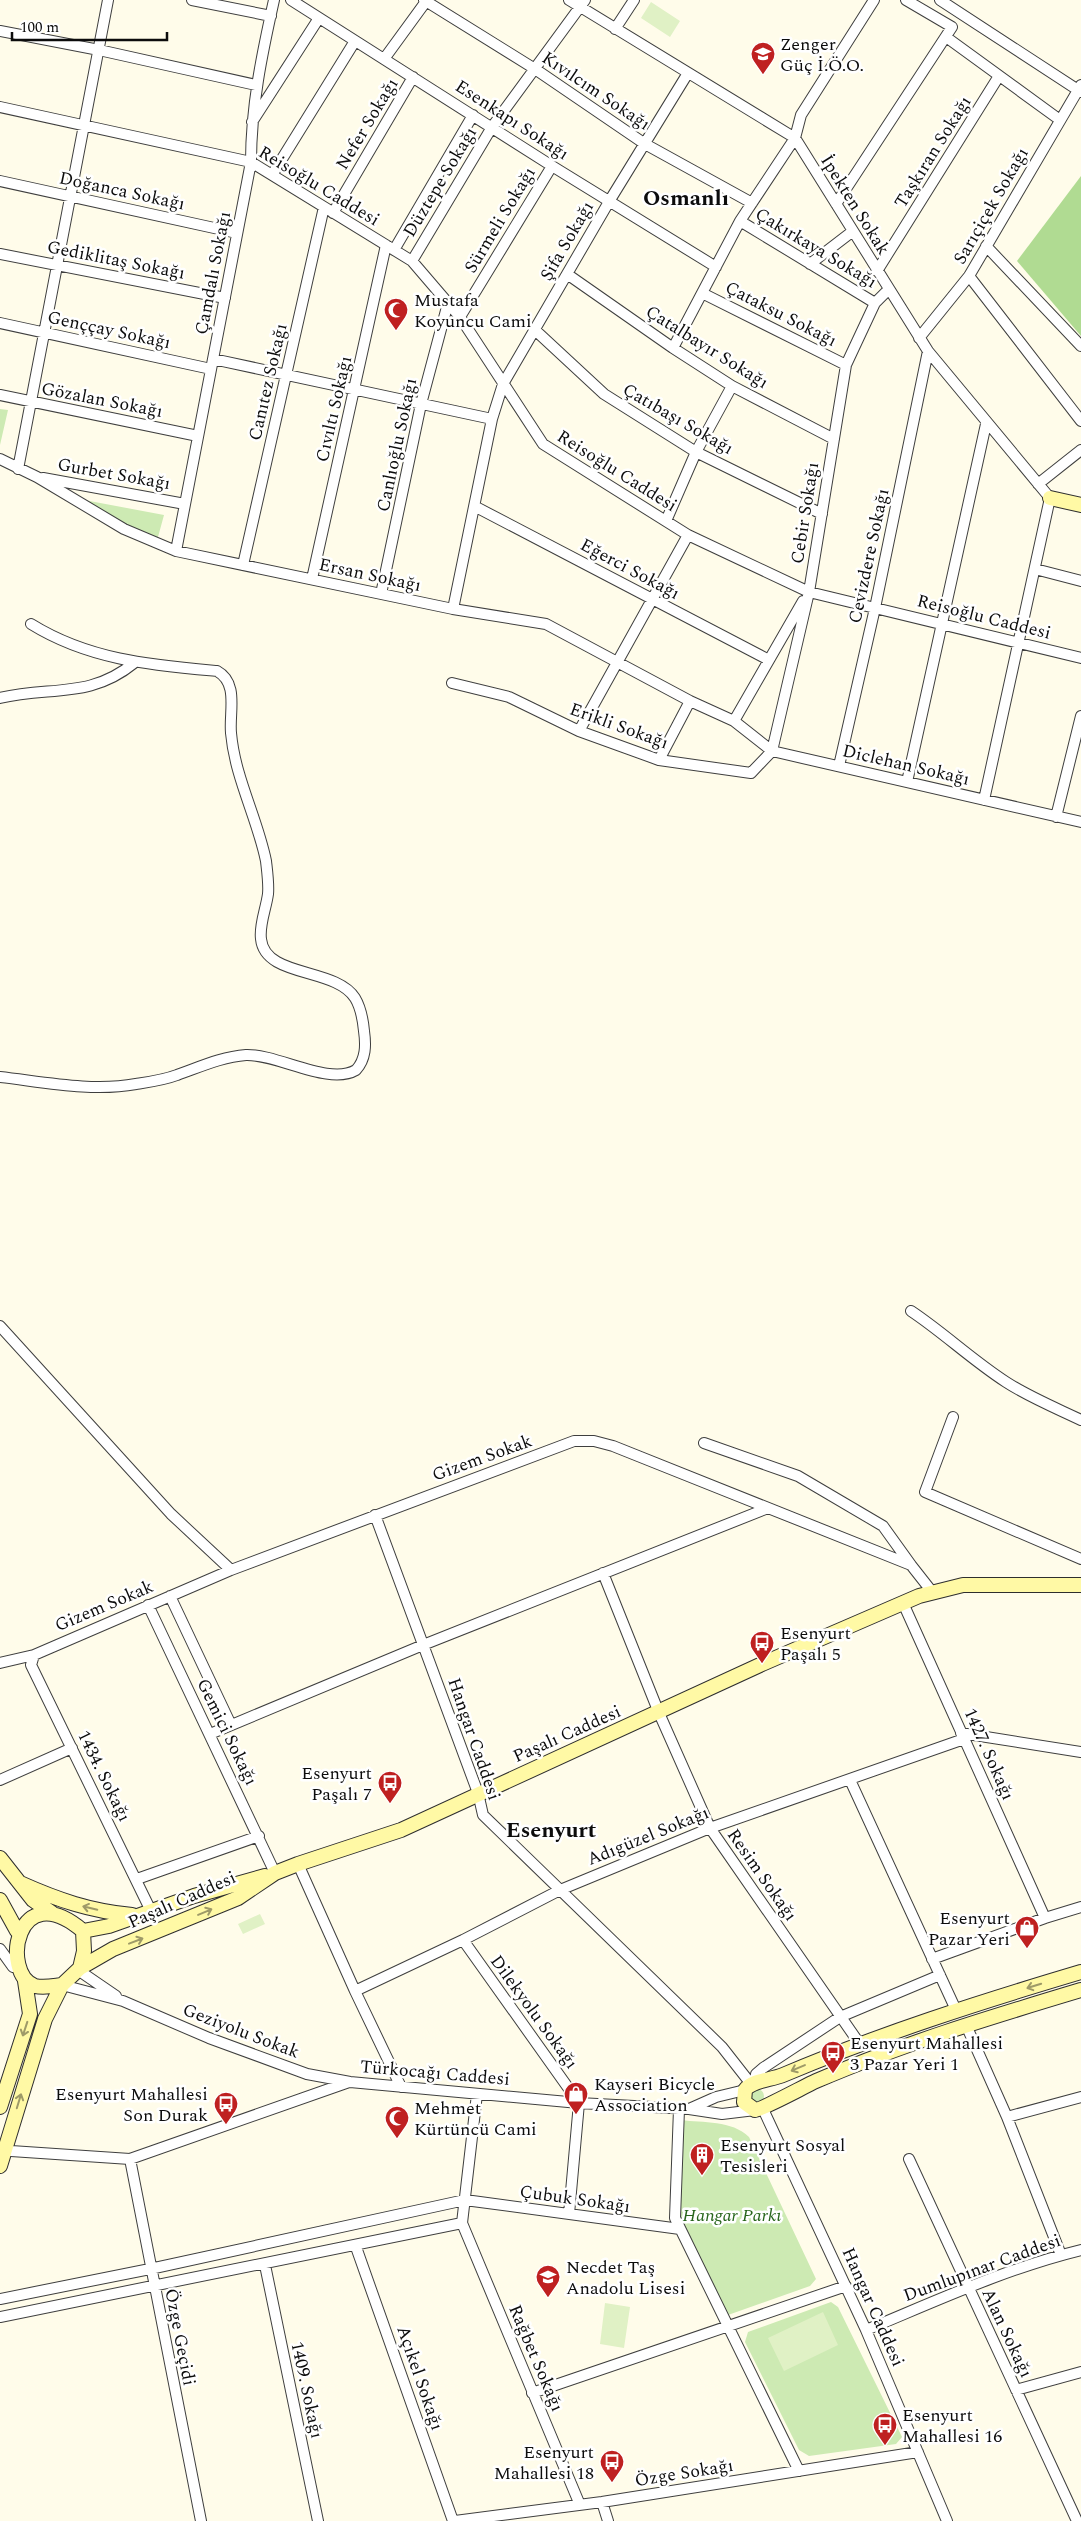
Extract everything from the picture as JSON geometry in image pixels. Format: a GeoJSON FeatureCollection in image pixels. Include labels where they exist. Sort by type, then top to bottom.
{"type":"FeatureCollection","features":[{"type":"Feature","properties":{"kind":"street"},"geometry":{"type":"LineString","coordinates":[[18,468],[108,0]]}},
{"type":"Feature","properties":{"kind":"street"},"geometry":{"type":"LineString","coordinates":[[193,0],[271,16]]}},
{"type":"Feature","properties":{"kind":"street","name":"Çamdalı Sokağı"},"geometry":{"type":"LineString","coordinates":[[176,550],[251,162],[251,124],[256,85],[274,0]]}},
{"type":"Feature","properties":{"kind":"street","name":"Esenkapı Sokağı"},"geometry":{"type":"LineString","coordinates":[[291,0],[492,126],[552,166],[716,267]]}},
{"type":"Feature","properties":{"kind":"street"},"geometry":{"type":"LineString","coordinates":[[384,59],[426,0]]}},
{"type":"Feature","properties":{"kind":"street","name":"Kıvılcım Sokağı"},"geometry":{"type":"LineString","coordinates":[[426,0],[535,69],[645,144],[752,203]]}},
{"type":"Feature","properties":{"kind":"street","name":"İpekten Sokak"},"geometry":{"type":"LineString","coordinates":[[568,0],[583,4],[615,29],[795,138],[928,351],[986,424],[1050,498]]}},
{"type":"Feature","properties":{"kind":"street"},"geometry":{"type":"LineString","coordinates":[[615,29],[634,0]]}},
{"type":"Feature","properties":{"kind":"street"},"geometry":{"type":"LineString","coordinates":[[673,348],[740,222],[795,138],[801,115],[874,0]]}},
{"type":"Feature","properties":{"kind":"street"},"geometry":{"type":"LineString","coordinates":[[836,204],[952,27],[906,0]]}},
{"type":"Feature","properties":{"kind":"street"},"geometry":{"type":"LineString","coordinates":[[940,0],[1080,89]]}},
{"type":"Feature","properties":{"kind":"street","name":"Düztepe Sokağı"},"geometry":{"type":"LineString","coordinates":[[412,261],[492,126],[583,4]]}},
{"type":"Feature","properties":{"kind":"street"},"geometry":{"type":"LineString","coordinates":[[251,124],[320,18]]}},
{"type":"Feature","properties":{"kind":"street"},"geometry":{"type":"LineString","coordinates":[[0,31],[99,50],[256,85]]}},
{"type":"Feature","properties":{"kind":"street"},"geometry":{"type":"LineString","coordinates":[[946,37],[1060,120]]}},
{"type":"Feature","properties":{"kind":"street"},"geometry":{"type":"LineString","coordinates":[[272,175],[355,41]]}},
{"type":"Feature","properties":{"kind":"street","name":"Şifa Sokağı"},"geometry":{"type":"LineString","coordinates":[[453,609],[476,507],[492,419],[503,384],[610,200],[688,73]]}},
{"type":"Feature","properties":{"kind":"street","name":"Taşkıran Sokağı"},"geometry":{"type":"LineString","coordinates":[[877,271],[999,76]]}},
{"type":"Feature","properties":{"kind":"street","name":"Nefer Sokağı"},"geometry":{"type":"LineString","coordinates":[[329,210],[413,77]]}},
{"type":"Feature","properties":{"kind":"street","name":"Sarıçiçek Sokağı"},"geometry":{"type":"LineString","coordinates":[[919,338],[969,276],[1080,89]]}},
{"type":"Feature","properties":{"kind":"street","name":"Reisoğlu Caddesi"},"geometry":{"type":"LineString","coordinates":[[0,107],[85,124],[251,162],[412,261],[460,317],[543,444],[688,535],[809,592],[1081,658]]}},
{"type":"Feature","properties":{"kind":"street","name":"Cıvıltı Sokağı"},"geometry":{"type":"LineString","coordinates":[[312,579],[390,248],[473,115]]}},
{"type":"Feature","properties":{"kind":"street","name":"Sürmeli Sokağı"},"geometry":{"type":"LineString","coordinates":[[460,317],[552,166]]}},
{"type":"Feature","properties":{"kind":"street","name":"Doğanca Sokağı"},"geometry":{"type":"LineString","coordinates":[[0,181],[237,233]]}},
{"type":"Feature","properties":{"kind":"street","name":"Canıtez Sokağı"},"geometry":{"type":"LineString","coordinates":[[244,565],[286,375],[329,210]]}},
{"type":"Feature","properties":{"kind":"street","name":"Çakırkaya Sokağı"},"geometry":{"type":"LineString","coordinates":[[740,222],[875,303]]}},
{"type":"Feature","properties":{"kind":"street"},"geometry":{"type":"LineString","coordinates":[[810,264],[853,231]]}},
{"type":"Feature","properties":{"kind":"street"},"geometry":{"type":"LineString","coordinates":[[986,246],[1081,346]]}},
{"type":"Feature","properties":{"kind":"street","name":"Gediklitaş Sokağı"},"geometry":{"type":"LineString","coordinates":[[0,254],[225,298]]}},
{"type":"Feature","properties":{"kind":"street","name":"Çatalbayır Sokağı"},"geometry":{"type":"LineString","coordinates":[[567,274],[673,348],[732,386],[834,440]]}},
{"type":"Feature","properties":{"kind":"street"},"geometry":{"type":"LineString","coordinates":[[969,276],[1081,421]]}},
{"type":"Feature","properties":{"kind":"street","name":"Cebir Sokağı"},"geometry":{"type":"LineString","coordinates":[[772,751],[809,592],[846,365],[875,303],[889,289]]}},
{"type":"Feature","properties":{"kind":"street","name":"Çataksu Sokağı"},"geometry":{"type":"LineString","coordinates":[[702,293],[846,365]]}},
{"type":"Feature","properties":{"kind":"street","name":"Canlıoğlu Sokağı"},"geometry":{"type":"LineString","coordinates":[[381,594],[421,404],[448,303]]}},
{"type":"Feature","properties":{"kind":"street","name":"Genççay Sokağı"},"geometry":{"type":"LineString","coordinates":[[0,323],[212,364],[286,375],[492,419]]}},
{"type":"Feature","properties":{"kind":"street","name":"Çatıbaşı Sokağı"},"geometry":{"type":"LineString","coordinates":[[535,330],[604,394],[696,452],[822,514]]}},
{"type":"Feature","properties":{"kind":"street","name":"Cevizdere Sokağı"},"geometry":{"type":"LineString","coordinates":[[839,766],[875,608],[928,351]]}},
{"type":"Feature","properties":{"kind":"street"},"geometry":{"type":"LineString","coordinates":[[666,521],[696,452],[732,386]]}},
{"type":"Feature","properties":{"kind":"street","name":"Gözalan Sokağı"},"geometry":{"type":"LineString","coordinates":[[0,396],[198,436]]}},
{"type":"Feature","properties":{"kind":"street"},"geometry":{"type":"LineString","coordinates":[[906,782],[943,624],[986,424]]}},
{"type":"Feature","properties":{"kind":"street"},"geometry":{"type":"LineString","coordinates":[[1038,484],[1081,450]]}},
{"type":"Feature","properties":{"kind":"street","name":"Ersan Sokağı"},"geometry":{"type":"LineString","coordinates":[[0,459],[37,476],[124,529],[176,550],[453,609],[546,624],[690,701],[734,721]]}},
{"type":"Feature","properties":{"kind":"street","name":"Gurbet Sokağı"},"geometry":{"type":"LineString","coordinates":[[37,476],[185,504]]}},
{"type":"Feature","properties":{"kind":"street"},"geometry":{"type":"LineString","coordinates":[[984,800],[1050,498],[1081,505]]}},
{"type":"Feature","properties":{"kind":"street","name":"Eğerci Sokağı"},"geometry":{"type":"LineString","coordinates":[[476,507],[769,660]]}},
{"type":"Feature","properties":{"kind":"street"},"geometry":{"type":"LineString","coordinates":[[579,731],[688,535]]}},
{"type":"Feature","properties":{"kind":"street"},"geometry":{"type":"LineString","coordinates":[[1035,569],[1081,581]]}},
{"type":"Feature","properties":{"kind":"street"},"geometry":{"type":"LineString","coordinates":[[734,721],[809,592]]}},
{"type":"Feature","properties":{"kind":"street"},"geometry":{"type":"LineString","coordinates":[[0,1077],[100,1087],[134,1085],[175,1076],[215,1060],[247,1055],[279,1060],[339,1075],[356,1070],[364,1057],[362,1015],[356,999],[347,989],[336,982],[288,967],[271,959],[261,942],[260,932],[268,892],[266,860],[238,775],[231,732],[232,703],[227,678],[217,671],[134,662],[53,638],[31,624]]}},
{"type":"Feature","properties":{"kind":"street"},"geometry":{"type":"LineString","coordinates":[[0,698],[101,683],[119,675],[134,662]]}},
{"type":"Feature","properties":{"kind":"street","name":"Erikli Sokağı"},"geometry":{"type":"LineString","coordinates":[[452,683],[508,696],[579,731],[659,760],[751,774],[772,751]]}},
{"type":"Feature","properties":{"kind":"street"},"geometry":{"type":"LineString","coordinates":[[659,760],[690,701]]}},
{"type":"Feature","properties":{"kind":"street"},"geometry":{"type":"LineString","coordinates":[[1056,816],[1081,716]]}},
{"type":"Feature","properties":{"kind":"street","name":"Diclehan Sokağı"},"geometry":{"type":"LineString","coordinates":[[734,721],[772,751],[1081,822]]}},
{"type":"Feature","properties":{"kind":"street"},"geometry":{"type":"LineString","coordinates":[[911,1311],[939,1329],[969,1356],[1008,1383],[1081,1420]]}},
{"type":"Feature","properties":{"kind":"street"},"geometry":{"type":"LineString","coordinates":[[0,1326],[171,1514],[231,1570]]}},
{"type":"Feature","properties":{"kind":"street"},"geometry":{"type":"LineString","coordinates":[[953,1416],[925,1492],[1081,1559]]}},
{"type":"Feature","properties":{"kind":"street","name":"Gizem Sokak"},"geometry":{"type":"LineString","coordinates":[[0,1664],[34,1655],[231,1570],[574,1441],[594,1441],[622,1450],[910,1565],[933,1593]]}},
{"type":"Feature","properties":{"kind":"street"},"geometry":{"type":"LineString","coordinates":[[704,1443],[798,1476],[883,1526],[910,1565]]}},
{"type":"Feature","properties":{"kind":"street"},"geometry":{"type":"LineString","coordinates":[[210,1734],[423,1645],[768,1508]]}},
{"type":"Feature","properties":{"kind":"street","name":"Hangar Caddesi"},"geometry":{"type":"LineString","coordinates":[[375,1515],[478,1794],[483,1815],[722,2047],[752,2084]]}},
{"type":"Feature","properties":{"kind":"street","name":"Resim Sokağı"},"geometry":{"type":"LineString","coordinates":[[603,1573],[659,1713],[710,1828],[859,2043]]}},
{"type":"Feature","properties":{"kind":"street","name":"Paşalı Caddesi"},"geometry":{"type":"LineString","coordinates":[[79,1969],[113,1949],[238,1898],[275,1873],[401,1830],[762,1664],[903,1604],[963,1585],[1081,1585]]}},
{"type":"Feature","properties":{"kind":"street"},"geometry":{"type":"LineString","coordinates":[[170,1596],[231,1725]]}},
{"type":"Feature","properties":{"kind":"street","name":"1427. Sokağı"},"geometry":{"type":"LineString","coordinates":[[903,1604],[1045,1918]]}},
{"type":"Feature","properties":{"kind":"street","name":"Gemici Sokağı"},"geometry":{"type":"LineString","coordinates":[[148,1605],[275,1873]]}},
{"type":"Feature","properties":{"kind":"street","name":"1434. Sokağı"},"geometry":{"type":"LineString","coordinates":[[34,1655],[31,1665],[137,1879],[145,1913]]}},
{"type":"Feature","properties":{"kind":"street"},"geometry":{"type":"LineString","coordinates":[[963,1736],[1081,1752]]}},
{"type":"Feature","properties":{"kind":"street","name":"Adıgüzel Sokağı"},"geometry":{"type":"LineString","coordinates":[[355,1991],[463,1940],[560,1890],[710,1828],[850,1780],[963,1736]]}},
{"type":"Feature","properties":{"kind":"street"},"geometry":{"type":"LineString","coordinates":[[0,1780],[72,1748]]}},
{"type":"Feature","properties":{"kind":"street"},"geometry":{"type":"LineString","coordinates":[[850,1780],[956,2010]]}},
{"type":"Feature","properties":{"kind":"street"},"geometry":{"type":"LineString","coordinates":[[137,1879],[258,1836]]}},
{"type":"Feature","properties":{"kind":"street"},"geometry":{"type":"LineString","coordinates":[[0,1858],[33,1900],[52,1913],[70,1920],[83,1931],[84,1951],[79,1969],[62,1985],[45,2019],[8,2149],[0,2166]]}},
{"type":"Feature","properties":{"kind":"street"},"geometry":{"type":"LineString","coordinates":[[298,1864],[355,1991],[401,2087]]}},
{"type":"Feature","properties":{"kind":"street"},"geometry":{"type":"LineString","coordinates":[[83,1931],[109,1926],[194,1896],[275,1873]]}},
{"type":"Feature","properties":{"kind":"street"},"geometry":{"type":"LineString","coordinates":[[20,1883],[62,1902],[108,1913],[145,1913]]}},
{"type":"Feature","properties":{"kind":"street"},"geometry":{"type":"LineString","coordinates":[[0,1900],[17,1931]]}},
{"type":"Feature","properties":{"kind":"street"},"geometry":{"type":"LineString","coordinates":[[932,1959],[1081,1907]]}},
{"type":"Feature","properties":{"kind":"street"},"geometry":{"type":"LineString","coordinates":[[13,1968],[11,1949],[18,1927],[33,1915],[52,1913]]}},
{"type":"Feature","properties":{"kind":"street","name":"Dilekyolu Sokağı"},"geometry":{"type":"LineString","coordinates":[[463,1940],[579,2103]]}},
{"type":"Feature","properties":{"kind":"street"},"geometry":{"type":"LineString","coordinates":[[0,1949],[13,1968],[25,1981],[34,1986],[44,1988],[62,1985],[123,2001]]}},
{"type":"Feature","properties":{"kind":"street"},"geometry":{"type":"LineString","coordinates":[[79,1969],[123,2001]]}},
{"type":"Feature","properties":{"kind":"street"},"geometry":{"type":"LineString","coordinates":[[752,2084],[859,2043],[956,2010],[1081,1972]]}},
{"type":"Feature","properties":{"kind":"street"},"geometry":{"type":"LineString","coordinates":[[940,1975],[840,2017],[756,2074],[744,2102],[761,2108],[781,2097],[872,2057],[966,2025],[1081,1990]]}},
{"type":"Feature","properties":{"kind":"street"},"geometry":{"type":"LineString","coordinates":[[0,2107],[30,2014],[25,1981]]}},
{"type":"Feature","properties":{"kind":"street","name":"Geziyolu Sokak"},"geometry":{"type":"LineString","coordinates":[[123,2001],[209,2038],[298,2070],[350,2082]]}},
{"type":"Feature","properties":{"kind":"street"},"geometry":{"type":"LineString","coordinates":[[966,2025],[1007,2117],[1061,2255]]}},
{"type":"Feature","properties":{"kind":"street","name":"Türkocağı Caddesi"},"geometry":{"type":"LineString","coordinates":[[8,2149],[130,2159],[350,2082],[579,2103],[684,2109],[722,2114],[761,2108]]}},
{"type":"Feature","properties":{"kind":"street"},"geometry":{"type":"LineString","coordinates":[[752,2084],[770,2090],[771,2098],[761,2108]]}},
{"type":"Feature","properties":{"kind":"street","name":"Türkocağı Caddesi"},"geometry":{"type":"LineString","coordinates":[[684,2109],[752,2084]]}},
{"type":"Feature","properties":{"kind":"street"},"geometry":{"type":"LineString","coordinates":[[0,2317],[264,2265],[462,2223],[477,2094]]}},
{"type":"Feature","properties":{"kind":"street"},"geometry":{"type":"LineString","coordinates":[[1007,2117],[1081,2097]]}},
{"type":"Feature","properties":{"kind":"street"},"geometry":{"type":"LineString","coordinates":[[569,2214],[579,2103]]}},
{"type":"Feature","properties":{"kind":"street","name":"Hangar Caddesi"},"geometry":{"type":"LineString","coordinates":[[761,2108],[866,2330],[947,2521]]}},
{"type":"Feature","properties":{"kind":"street"},"geometry":{"type":"LineString","coordinates":[[684,2109],[675,2218],[800,2471]]}},
{"type":"Feature","properties":{"kind":"street","name":"Özge Geçidi"},"geometry":{"type":"LineString","coordinates":[[130,2159],[153,2287],[201,2521]]}},
{"type":"Feature","properties":{"kind":"street","name":"Alan Sokağı"},"geometry":{"type":"LineString","coordinates":[[910,2159],[1077,2521]]}},
{"type":"Feature","properties":{"kind":"street","name":"Çubuk Sokağı"},"geometry":{"type":"LineString","coordinates":[[0,2299],[150,2269],[464,2200],[680,2229]]}},
{"type":"Feature","properties":{"kind":"street","name":"Rağbet Sokağı"},"geometry":{"type":"LineString","coordinates":[[462,2223],[580,2505]]}},
{"type":"Feature","properties":{"kind":"street","name":"Açıkel Sokağı"},"geometry":{"type":"LineString","coordinates":[[356,2246],[454,2521]]}},
{"type":"Feature","properties":{"kind":"street","name":"Dumlupınar Caddesi"},"geometry":{"type":"LineString","coordinates":[[866,2330],[968,2288],[1061,2255],[1081,2250]]}},
{"type":"Feature","properties":{"kind":"street","name":"1409. Sokağı"},"geometry":{"type":"LineString","coordinates":[[264,2265],[318,2521]]}},
{"type":"Feature","properties":{"kind":"street"},"geometry":{"type":"LineString","coordinates":[[532,2393],[846,2286]]}},
{"type":"Feature","properties":{"kind":"street"},"geometry":{"type":"LineString","coordinates":[[1016,2390],[1081,2372]]}},
{"type":"Feature","properties":{"kind":"street","name":"Özge Sokağı"},"geometry":{"type":"LineString","coordinates":[[454,2521],[602,2502],[918,2452]]}},
{"type":"Feature","properties":{"kind":"street"},"geometry":{"type":"LineString","coordinates":[[602,2502],[608,2521]]}},
{"type":"Feature","properties":{"kind":"green space"},"geometry":{"type":"Polygon","coordinates":[[[651,2],[680,21],[670,37],[641,18],[651,2]]]}},
{"type":"Feature","properties":{"kind":"green space"},"geometry":{"type":"Polygon","coordinates":[[[1081,176],[1081,336],[1017,261],[1081,176]]]}},
{"type":"Feature","properties":{"kind":"green space"},"geometry":{"type":"Polygon","coordinates":[[[0,409],[8,410],[0,445],[0,409]]]}},
{"type":"Feature","properties":{"kind":"green space"},"geometry":{"type":"Polygon","coordinates":[[[63,496],[164,515],[158,537],[151,539],[63,496]]]}},
{"type":"Feature","properties":{"kind":"green space"},"geometry":{"type":"Polygon","coordinates":[[[260,1914],[265,1924],[243,1934],[238,1924],[260,1914]]]}},
{"type":"Feature","properties":{"kind":"green space"},"geometry":{"type":"Polygon","coordinates":[[[754,2089],[760,2089],[764,2096],[760,2103],[754,2103],[750,2099],[750,2093],[754,2089]]]}},
{"type":"Feature","properties":{"kind":"green space","name":"Hangar Parkı"},"geometry":{"type":"Polygon","coordinates":[[[681,2120],[726,2125],[749,2137],[816,2279],[810,2286],[728,2315],[679,2217],[681,2120]]]}},
{"type":"Feature","properties":{"kind":"green space"},"geometry":{"type":"Polygon","coordinates":[[[831,2302],[838,2307],[902,2437],[896,2444],[809,2456],[799,2450],[745,2342],[748,2332],[831,2302]]]}},
{"type":"Feature","properties":{"kind":"green space"},"geometry":{"type":"Polygon","coordinates":[[[605,2303],[630,2307],[624,2348],[600,2344],[605,2303]]]}},
{"type":"Feature","properties":{"kind":"green space"},"geometry":{"type":"Polygon","coordinates":[[[823,2312],[838,2345],[784,2371],[768,2338],[823,2312]]]}},
{"type":"Feature","properties":{"kind":"place","name":"Zenger Güç İ.Ö.O."},"geometry":{"type":"Point","coordinates":[763,75]}},
{"type":"Feature","properties":{"kind":"place","name":"Mustafa Koyuncu Cami"},"geometry":{"type":"Point","coordinates":[396,331]}},
{"type":"Feature","properties":{"kind":"place","name":"Esenyurt Paşalı 5"},"geometry":{"type":"Point","coordinates":[762,1664]}},
{"type":"Feature","properties":{"kind":"place","name":"Esenyurt Paşalı 7"},"geometry":{"type":"Point","coordinates":[390,1804]}},
{"type":"Feature","properties":{"kind":"place","name":"Esenyurt Pazar Yeri"},"geometry":{"type":"Point","coordinates":[1027,1949]}},
{"type":"Feature","properties":{"kind":"place","name":"Esenyurt Mahallesi 3 Pazar Yeri 1"},"geometry":{"type":"Point","coordinates":[833,2074]}},
{"type":"Feature","properties":{"kind":"place","name":"Kayseri Bicycle Association"},"geometry":{"type":"Point","coordinates":[576,2115]}},
{"type":"Feature","properties":{"kind":"place","name":"Esenyurt Mahallesi Son Durak"},"geometry":{"type":"Point","coordinates":[226,2125]}},
{"type":"Feature","properties":{"kind":"place","name":"Mehmet Kürtüncü Cami"},"geometry":{"type":"Point","coordinates":[397,2139]}},
{"type":"Feature","properties":{"kind":"place","name":"Esenyurt Sosyal Tesisleri"},"geometry":{"type":"Point","coordinates":[702,2176]}},
{"type":"Feature","properties":{"kind":"place","name":"Necdet Taş Anadolu Lisesi"},"geometry":{"type":"Point","coordinates":[548,2298]}},
{"type":"Feature","properties":{"kind":"place","name":"Esenyurt Mahallesi 16"},"geometry":{"type":"Point","coordinates":[885,2446]}},
{"type":"Feature","properties":{"kind":"place","name":"Esenyurt Mahallesi 18"},"geometry":{"type":"Point","coordinates":[612,2483]}},
{"type":"Feature","properties":{"kind":"district","name":"Osmanlı"},"geometry":{"type":"Point","coordinates":[686,198]}},
{"type":"Feature","properties":{"kind":"district","name":"Esenyurt"},"geometry":{"type":"Point","coordinates":[551,1830]}}]}
